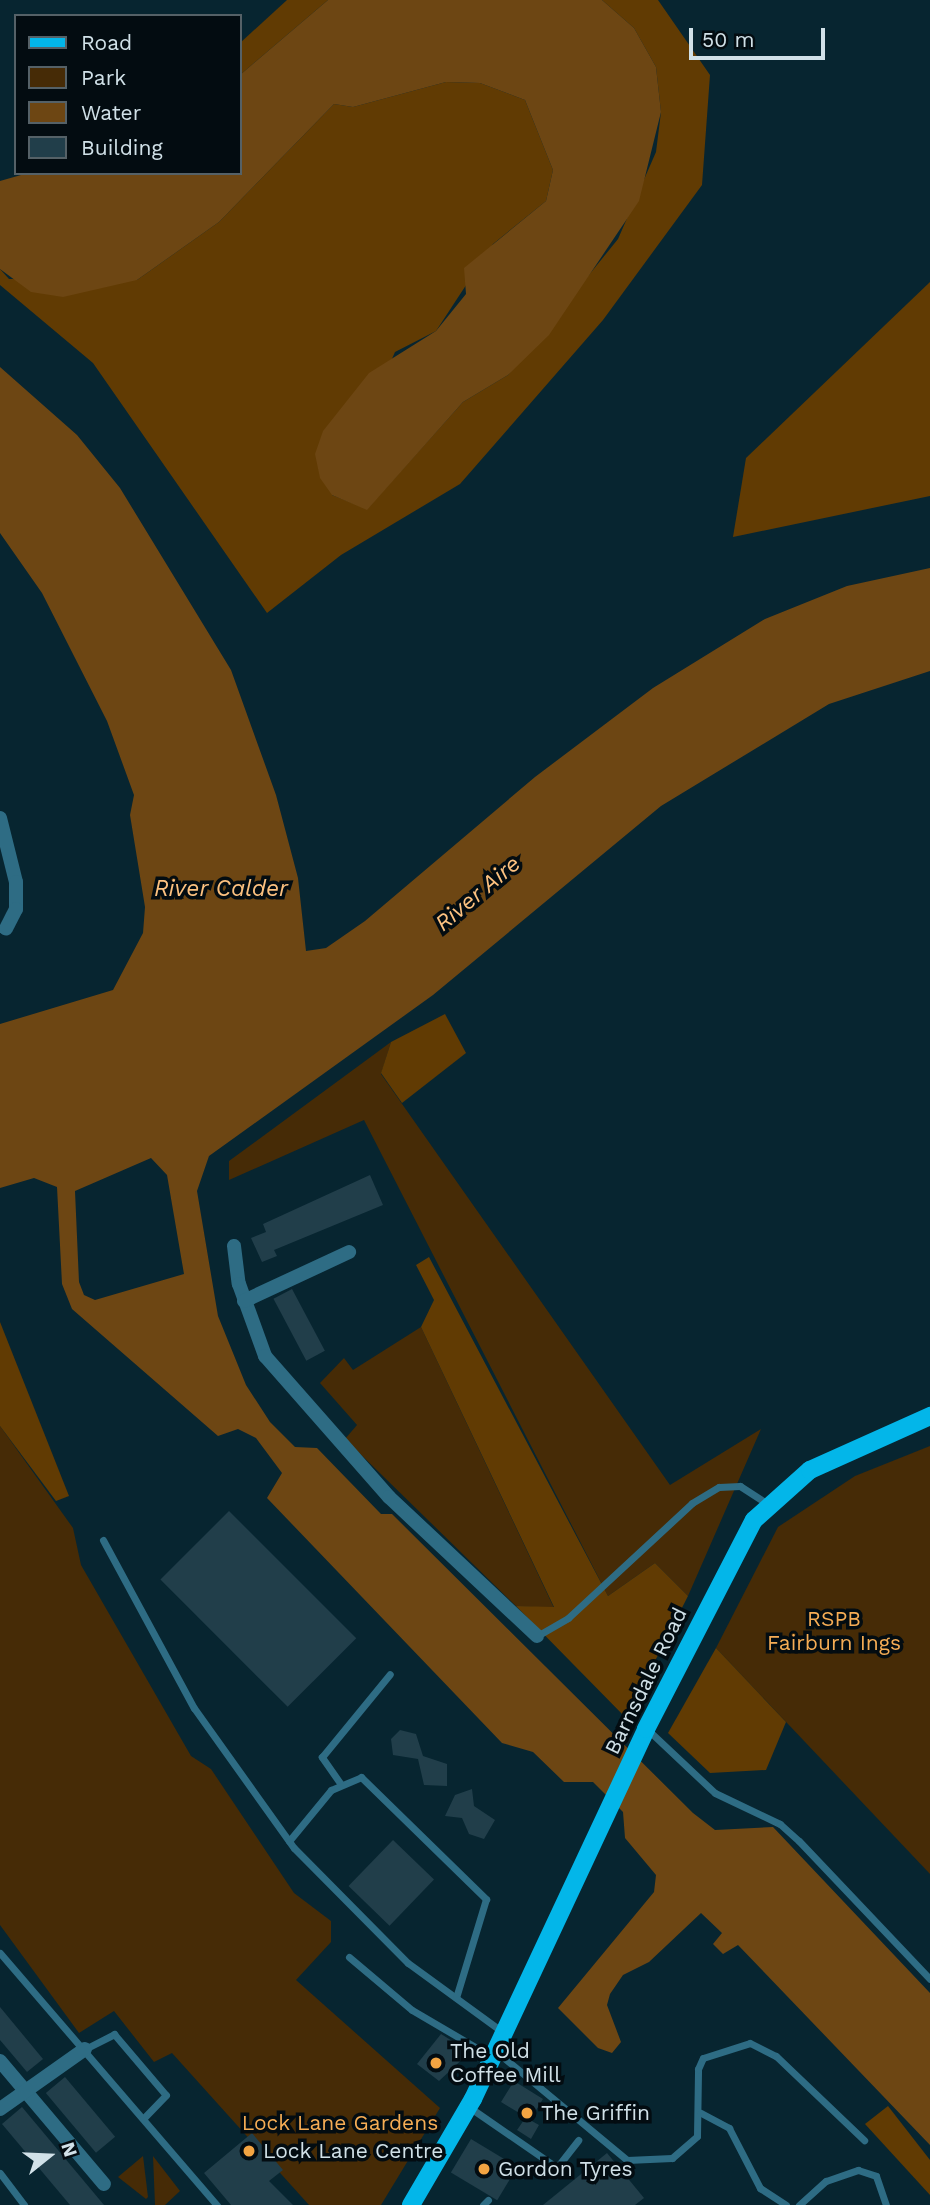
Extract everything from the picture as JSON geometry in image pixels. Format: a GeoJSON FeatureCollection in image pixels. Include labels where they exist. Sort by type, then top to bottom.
{"type":"FeatureCollection","features":[{"type":"Feature","properties":{"kind":"main road","name":"Barnsdale Road"},"geometry":{"type":"LineString","coordinates":[[417,2202],[505,2034],[646,1729],[738,1545],[768,1505],[810,1470],[930,1416]]}},
{"type":"Feature","properties":{"kind":"street"},"geometry":{"type":"LineString","coordinates":[[0,818],[16,882],[16,909],[6,929]]}},
{"type":"Feature","properties":{"kind":"street"},"geometry":{"type":"LineString","coordinates":[[234,1246],[244,1301],[265,1356],[389,1497],[537,1636]]}},
{"type":"Feature","properties":{"kind":"street"},"geometry":{"type":"LineString","coordinates":[[244,1301],[349,1252]]}},
{"type":"Feature","properties":{"kind":"street"},"geometry":{"type":"LineString","coordinates":[[0,2109],[85,2049]]}},
{"type":"Feature","properties":{"kind":"street"},"geometry":{"type":"LineString","coordinates":[[0,2061],[104,2184]]}},
{"type":"Feature","properties":{"kind":"lane"},"geometry":{"type":"LineString","coordinates":[[537,1636],[568,1618],[692,1503],[719,1487],[740,1486],[768,1505]]}},
{"type":"Feature","properties":{"kind":"lane"},"geometry":{"type":"LineString","coordinates":[[103,1540],[194,1708],[289,1841],[408,1963],[505,2034]]}},
{"type":"Feature","properties":{"kind":"lane"},"geometry":{"type":"LineString","coordinates":[[340,1783],[322,1757],[390,1674]]}},
{"type":"Feature","properties":{"kind":"lane"},"geometry":{"type":"LineString","coordinates":[[646,1729],[730,1805],[789,1832],[930,1979]]}},
{"type":"Feature","properties":{"kind":"lane"},"geometry":{"type":"LineString","coordinates":[[289,1841],[340,1783],[361,1777],[486,1899],[456,1998]]}},
{"type":"Feature","properties":{"kind":"lane"},"geometry":{"type":"LineString","coordinates":[[0,1953],[217,2205]]}},
{"type":"Feature","properties":{"kind":"lane"},"geometry":{"type":"LineString","coordinates":[[349,1957],[412,2010],[494,2055],[627,2160],[672,2158],[697,2136],[701,2113],[698,2069],[704,2058],[750,2043],[776,2056],[864,2140]]}},
{"type":"Feature","properties":{"kind":"lane"},"geometry":{"type":"LineString","coordinates":[[85,2049],[114,2034],[166,2095],[144,2118]]}},
{"type":"Feature","properties":{"kind":"lane"},"geometry":{"type":"LineString","coordinates":[[468,2107],[553,2165],[578,2140]]}},
{"type":"Feature","properties":{"kind":"lane"},"geometry":{"type":"LineString","coordinates":[[701,2113],[729,2128],[760,2188],[786,2205]]}},
{"type":"Feature","properties":{"kind":"lane"},"geometry":{"type":"LineString","coordinates":[[799,2205],[826,2181],[858,2170],[876,2176],[886,2205]]}},
{"type":"Feature","properties":{"kind":"lane"},"geometry":{"type":"LineString","coordinates":[[0,2173],[24,2205]]}},
{"type":"Feature","properties":{"kind":"green space"},"geometry":{"type":"Polygon","coordinates":[[[391,1042],[381,1074],[670,1485],[761,1429],[688,1596],[655,1563],[608,1596],[364,1120],[229,1180],[229,1161],[391,1042]]]}},
{"type":"Feature","properties":{"kind":"green space"},"geometry":{"type":"Polygon","coordinates":[[[421,1327],[554,1608],[516,1606],[345,1439],[357,1425],[320,1383],[344,1358],[353,1370],[421,1327]]]}},
{"type":"Feature","properties":{"kind":"green space","name":"Lock Lane Gardens"},"geometry":{"type":"Polygon","coordinates":[[[0,1426],[73,1528],[81,1565],[191,1756],[211,1769],[294,1893],[331,1921],[331,1942],[296,1980],[440,2108],[381,2205],[309,2205],[172,2053],[154,2062],[114,2011],[79,2033],[0,1925],[0,1426]]]}},
{"type":"Feature","properties":{"kind":"green space","name":"RSPB Fairburn Ings"},"geometry":{"type":"Polygon","coordinates":[[[930,1446],[930,1874],[716,1648],[778,1527],[855,1476],[930,1446]]]}},
{"type":"Feature","properties":{"kind":"green space"},"geometry":{"type":"Polygon","coordinates":[[[143,2156],[148,2197],[146,2199],[118,2177],[143,2156]]]}},
{"type":"Feature","properties":{"kind":"green space"},"geometry":{"type":"Polygon","coordinates":[[[153,2156],[180,2191],[165,2205],[155,2205],[153,2156]]]}},
{"type":"Feature","properties":{"kind":"shaded area"},"geometry":{"type":"Polygon","coordinates":[[[287,0],[328,0],[242,73],[242,41],[287,0]]]}},
{"type":"Feature","properties":{"kind":"shaded area"},"geometry":{"type":"Polygon","coordinates":[[[602,0],[658,0],[710,75],[702,185],[603,320],[460,484],[341,555],[267,613],[93,363],[0,285],[0,269],[9,279],[137,280],[219,222],[334,104],[353,107],[446,82],[480,83],[525,100],[553,170],[546,201],[493,244],[436,331],[395,352],[332,495],[367,509],[463,402],[508,375],[618,239],[656,152],[661,112],[656,67],[634,28],[602,0]]]}},
{"type":"Feature","properties":{"kind":"shaded area"},"geometry":{"type":"Polygon","coordinates":[[[930,282],[930,496],[733,537],[746,458],[930,282]]]}},
{"type":"Feature","properties":{"kind":"shaded area"},"geometry":{"type":"Polygon","coordinates":[[[445,1014],[466,1053],[402,1103],[381,1073],[391,1042],[445,1014]]]}},
{"type":"Feature","properties":{"kind":"shaded area"},"geometry":{"type":"Polygon","coordinates":[[[429,1257],[608,1596],[655,1563],[688,1596],[626,1718],[516,1606],[554,1607],[421,1327],[434,1300],[416,1265],[429,1257]]]}},
{"type":"Feature","properties":{"kind":"shaded area"},"geometry":{"type":"Polygon","coordinates":[[[0,1322],[69,1496],[56,1501],[0,1426],[0,1322]]]}},
{"type":"Feature","properties":{"kind":"shaded area"},"geometry":{"type":"Polygon","coordinates":[[[716,1648],[786,1722],[766,1770],[710,1773],[668,1733],[716,1648]]]}},
{"type":"Feature","properties":{"kind":"shaded area"},"geometry":{"type":"Polygon","coordinates":[[[888,2106],[930,2160],[930,2195],[865,2124],[888,2106]]]}},
{"type":"Feature","properties":{"kind":"water"},"geometry":{"type":"Polygon","coordinates":[[[328,0],[602,0],[634,28],[656,67],[661,112],[639,201],[549,335],[508,375],[463,402],[367,510],[332,495],[320,478],[315,454],[323,431],[369,373],[436,331],[466,294],[464,268],[546,201],[553,170],[525,100],[480,83],[446,82],[353,107],[334,104],[219,222],[137,280],[63,297],[31,292],[0,269],[0,181],[21,175],[242,175],[242,73],[328,0]]]}},
{"type":"Feature","properties":{"kind":"water"},"geometry":{"type":"Polygon","coordinates":[[[0,367],[77,435],[120,488],[231,670],[276,795],[298,878],[306,951],[326,948],[365,921],[535,777],[653,688],[765,619],[847,586],[930,568],[930,671],[829,704],[661,806],[433,995],[209,1156],[197,1191],[218,1316],[246,1385],[270,1422],[295,1447],[317,1448],[381,1514],[392,1514],[693,1813],[715,1830],[773,1827],[930,1993],[930,2145],[738,1945],[723,1954],[713,1944],[722,1933],[701,1913],[649,1962],[623,1975],[610,1994],[607,2005],[621,2042],[612,2053],[598,2048],[558,2008],[654,1892],[656,1875],[625,1838],[623,1812],[593,1782],[564,1782],[533,1752],[502,1743],[267,1498],[282,1473],[256,1438],[238,1429],[218,1436],[72,1309],[62,1284],[57,1187],[34,1178],[0,1188],[0,1024],[113,990],[143,933],[145,907],[130,815],[134,795],[107,721],[42,593],[0,533],[0,367]],[[151,1158],[75,1191],[79,1282],[84,1295],[95,1300],[184,1274],[167,1175],[151,1158]]]}},
{"type":"Feature","properties":{"kind":"building"},"geometry":{"type":"Polygon","coordinates":[[[370,1175],[383,1205],[274,1250],[277,1256],[262,1262],[251,1238],[266,1232],[263,1224],[370,1175]]]}},
{"type":"Feature","properties":{"kind":"building"},"geometry":{"type":"Polygon","coordinates":[[[292,1289],[325,1351],[306,1361],[273,1299],[292,1289]]]}},
{"type":"Feature","properties":{"kind":"building"},"geometry":{"type":"Polygon","coordinates":[[[229,1511],[356,1638],[288,1707],[160,1580],[229,1511]]]}},
{"type":"Feature","properties":{"kind":"building"},"geometry":{"type":"Polygon","coordinates":[[[400,1730],[416,1734],[423,1756],[447,1764],[447,1786],[424,1785],[418,1759],[393,1755],[391,1739],[400,1730]]]}},
{"type":"Feature","properties":{"kind":"building"},"geometry":{"type":"Polygon","coordinates":[[[472,1789],[474,1806],[495,1820],[484,1839],[469,1834],[462,1818],[445,1816],[455,1795],[472,1789]]]}},
{"type":"Feature","properties":{"kind":"building"},"geometry":{"type":"Polygon","coordinates":[[[393,1840],[434,1880],[390,1926],[349,1886],[393,1840]]]}},
{"type":"Feature","properties":{"kind":"building"},"geometry":{"type":"Polygon","coordinates":[[[0,2007],[43,2059],[27,2072],[0,2040],[0,2007]]]}},
{"type":"Feature","properties":{"kind":"building"},"geometry":{"type":"Polygon","coordinates":[[[441,2034],[470,2052],[439,2081],[417,2064],[441,2034]]]}},
{"type":"Feature","properties":{"kind":"building"},"geometry":{"type":"Polygon","coordinates":[[[65,2077],[115,2137],[96,2153],[46,2093],[65,2077]]]}},
{"type":"Feature","properties":{"kind":"building","name":"The Griffin"},"geometry":{"type":"Polygon","coordinates":[[[514,2081],[543,2099],[530,2120],[539,2125],[531,2139],[517,2130],[526,2117],[501,2102],[514,2081]]]}},
{"type":"Feature","properties":{"kind":"building"},"geometry":{"type":"Polygon","coordinates":[[[22,2107],[104,2205],[70,2205],[2,2124],[22,2107]]]}},
{"type":"Feature","properties":{"kind":"building","name":"Lock Lane Centre"},"geometry":{"type":"Polygon","coordinates":[[[252,2133],[283,2170],[269,2181],[293,2205],[231,2205],[204,2173],[252,2133]]]}},
{"type":"Feature","properties":{"kind":"building","name":"Gordon Tyres"},"geometry":{"type":"Polygon","coordinates":[[[471,2139],[517,2167],[497,2200],[451,2172],[471,2139]]]}},
{"type":"Feature","properties":{"kind":"building"},"geometry":{"type":"Polygon","coordinates":[[[607,2153],[644,2198],[635,2205],[543,2205],[607,2153]]]}},
{"type":"Feature","properties":{"kind":"place","name":"The Old Coffee Mill"},"geometry":{"type":"Point","coordinates":[436,2063]}},
{"type":"Feature","properties":{"kind":"place","name":"The Griffin"},"geometry":{"type":"Point","coordinates":[527,2113]}},
{"type":"Feature","properties":{"kind":"place","name":"Lock Lane Centre"},"geometry":{"type":"Point","coordinates":[249,2151]}},
{"type":"Feature","properties":{"kind":"place","name":"Gordon Tyres"},"geometry":{"type":"Point","coordinates":[484,2169]}},
{"type":"Feature","properties":{"kind":"water label","name":"River Calder"},"geometry":{"type":"Point","coordinates":[221,889]}},
{"type":"Feature","properties":{"kind":"water label","name":"River Aire"},"geometry":{"type":"Point","coordinates":[478,894]}}]}
